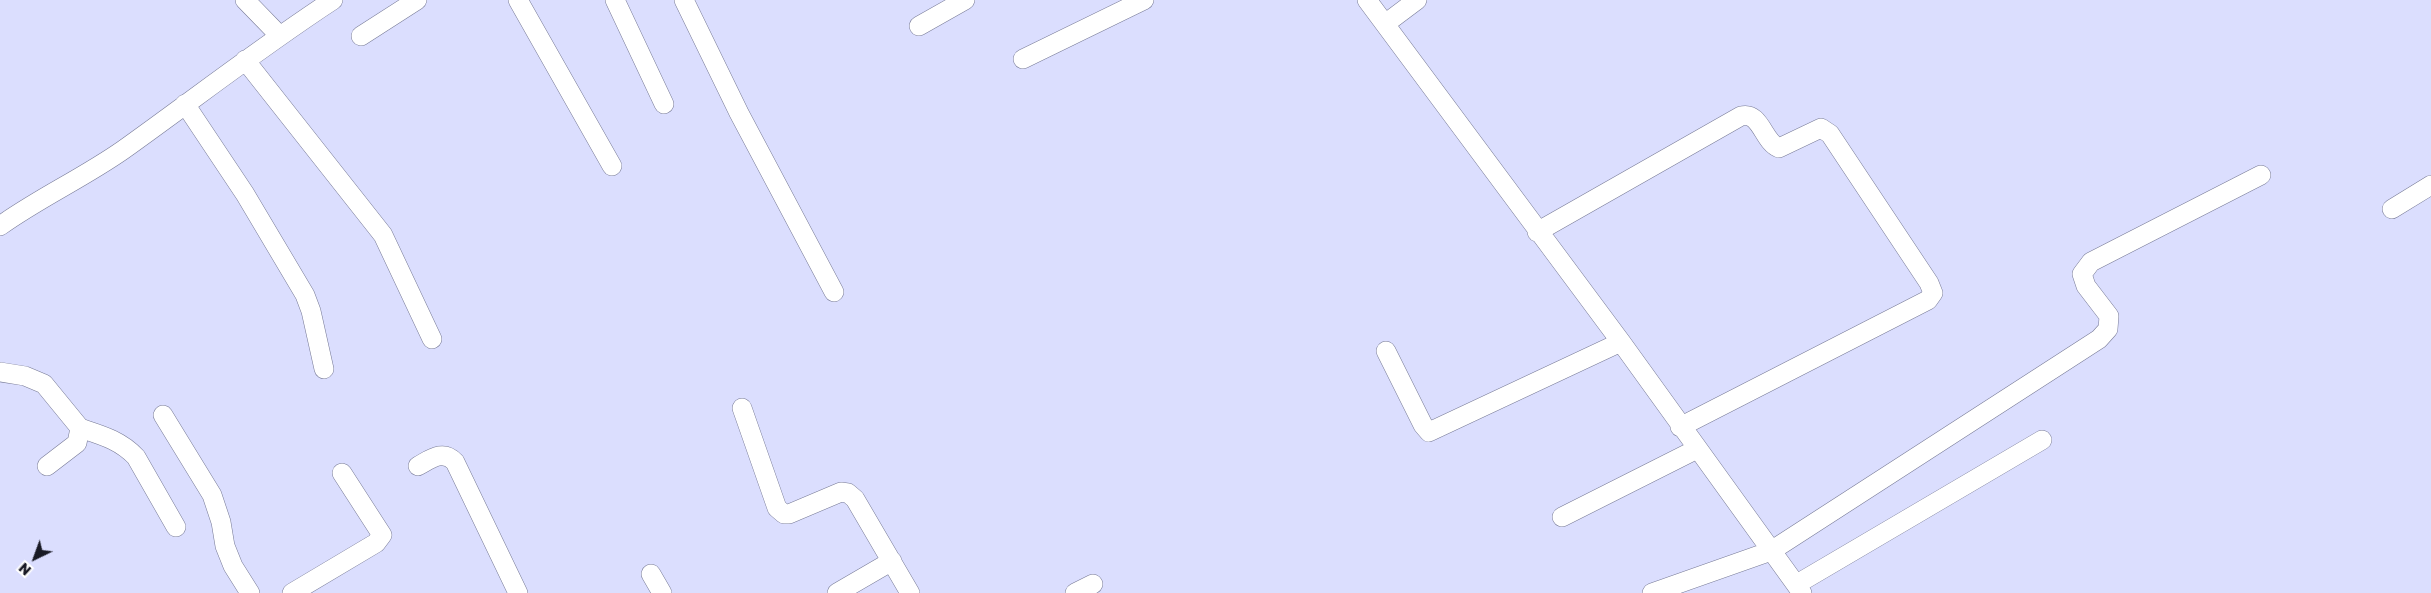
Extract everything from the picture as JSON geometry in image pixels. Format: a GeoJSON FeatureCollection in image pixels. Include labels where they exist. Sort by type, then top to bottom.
{"type":"FeatureCollection","features":[{"type":"Feature","properties":{"kind":"street"},"geometry":{"type":"LineString","coordinates":[[245,0],[279,35]]}},
{"type":"Feature","properties":{"kind":"street"},"geometry":{"type":"LineString","coordinates":[[0,226],[27,207],[121,151],[279,35],[334,0]]}},
{"type":"Feature","properties":{"kind":"street"},"geometry":{"type":"LineString","coordinates":[[361,36],[417,0]]}},
{"type":"Feature","properties":{"kind":"street"},"geometry":{"type":"LineString","coordinates":[[518,0],[612,166]]}},
{"type":"Feature","properties":{"kind":"street"},"geometry":{"type":"LineString","coordinates":[[615,0],[664,104]]}},
{"type":"Feature","properties":{"kind":"street"},"geometry":{"type":"LineString","coordinates":[[684,0],[739,113],[834,292]]}},
{"type":"Feature","properties":{"kind":"street"},"geometry":{"type":"LineString","coordinates":[[919,26],[965,0]]}},
{"type":"Feature","properties":{"kind":"street"},"geometry":{"type":"LineString","coordinates":[[1023,60],[1144,0]]}},
{"type":"Feature","properties":{"kind":"street"},"geometry":{"type":"LineString","coordinates":[[1367,0],[1620,342],[1799,589],[2042,440]]}},
{"type":"Feature","properties":{"kind":"street"},"geometry":{"type":"LineString","coordinates":[[1385,24],[1418,0]]}},
{"type":"Feature","properties":{"kind":"street"},"geometry":{"type":"LineString","coordinates":[[245,60],[383,235],[432,339]]}},
{"type":"Feature","properties":{"kind":"street"},"geometry":{"type":"LineString","coordinates":[[185,104],[245,194],[300,287],[311,312],[324,369]]}},
{"type":"Feature","properties":{"kind":"street"},"geometry":{"type":"LineString","coordinates":[[1537,232],[1741,116],[1753,117],[1770,142],[1779,148],[1821,128],[1830,134],[1930,283],[1933,293],[1928,300],[1680,427]]}},
{"type":"Feature","properties":{"kind":"street"},"geometry":{"type":"LineString","coordinates":[[1652,593],[1771,551],[2099,339],[2108,329],[2108,316],[2086,286],[2082,274],[2091,262],[2260,175]]}},
{"type":"Feature","properties":{"kind":"street"},"geometry":{"type":"LineString","coordinates":[[2392,210],[2431,185]]}},
{"type":"Feature","properties":{"kind":"street"},"geometry":{"type":"LineString","coordinates":[[1386,352],[1423,426],[1430,432],[1620,342]]}},
{"type":"Feature","properties":{"kind":"street"},"geometry":{"type":"LineString","coordinates":[[0,372],[25,376],[44,384],[80,428],[112,439],[129,450],[136,457],[176,527]]}},
{"type":"Feature","properties":{"kind":"street"},"geometry":{"type":"LineString","coordinates":[[742,408],[777,508],[784,514],[789,514],[841,492],[848,493],[855,500],[910,593]]}},
{"type":"Feature","properties":{"kind":"street"},"geometry":{"type":"LineString","coordinates":[[163,415],[212,495],[222,522],[225,546],[233,566],[250,593]]}},
{"type":"Feature","properties":{"kind":"street"},"geometry":{"type":"LineString","coordinates":[[48,466],[77,443],[80,428]]}},
{"type":"Feature","properties":{"kind":"street"},"geometry":{"type":"LineString","coordinates":[[1562,517],[1697,449]]}},
{"type":"Feature","properties":{"kind":"street"},"geometry":{"type":"LineString","coordinates":[[418,466],[442,454],[450,456],[455,462],[518,593]]}},
{"type":"Feature","properties":{"kind":"street"},"geometry":{"type":"LineString","coordinates":[[292,593],[376,543],[382,535],[342,473]]}},
{"type":"Feature","properties":{"kind":"street"},"geometry":{"type":"LineString","coordinates":[[837,593],[892,560]]}},
{"type":"Feature","properties":{"kind":"street"},"geometry":{"type":"LineString","coordinates":[[651,574],[662,593]]}},
{"type":"Feature","properties":{"kind":"street"},"geometry":{"type":"LineString","coordinates":[[1075,593],[1093,584]]}}]}
